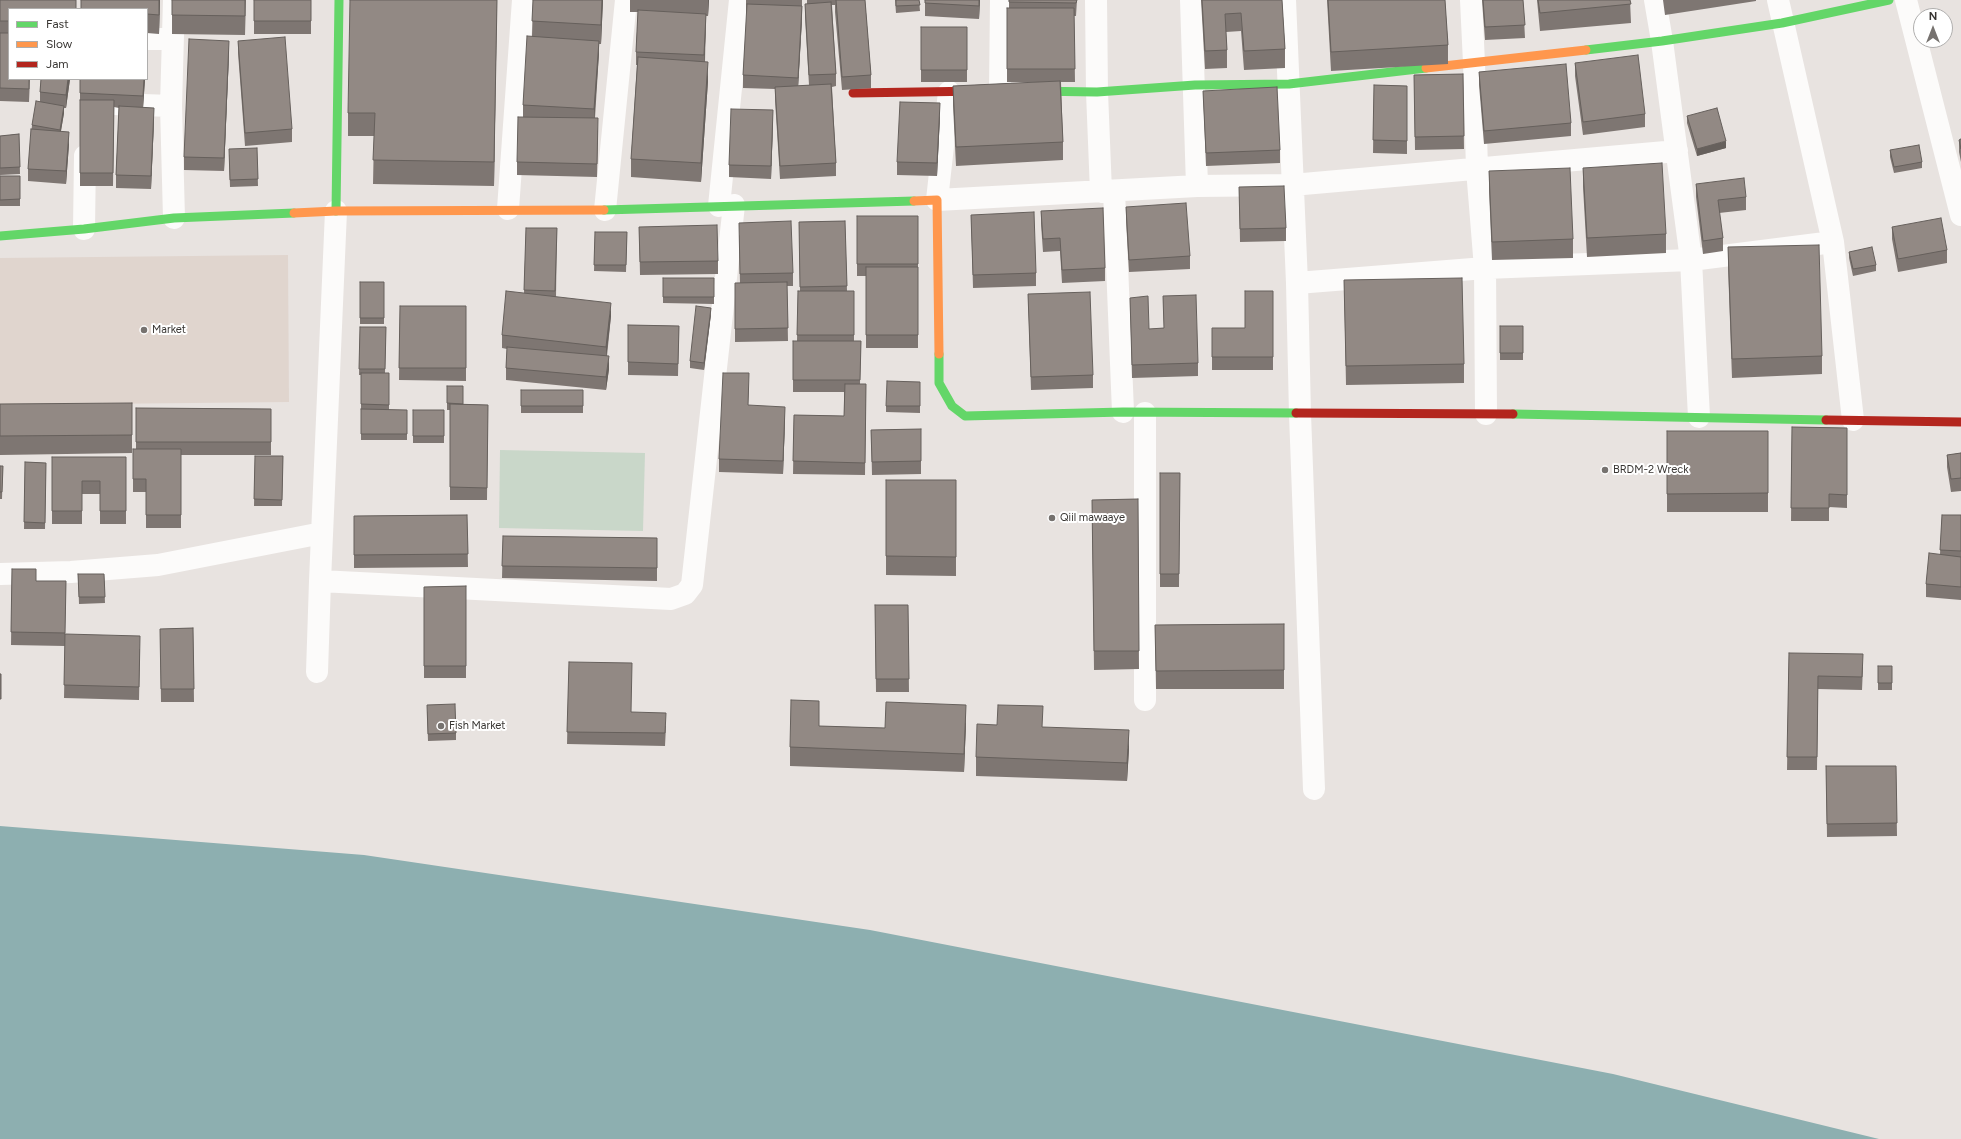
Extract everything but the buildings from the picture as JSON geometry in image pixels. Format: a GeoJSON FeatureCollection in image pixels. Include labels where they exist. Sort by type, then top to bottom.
{"type":"FeatureCollection","features":[{"type":"Feature","properties":{"kind":"street"},"geometry":{"type":"LineString","coordinates":[[174,0],[171,106],[174,218]]}},
{"type":"Feature","properties":{"kind":"street"},"geometry":{"type":"LineString","coordinates":[[317,672],[336,211],[339,0]]}},
{"type":"Feature","properties":{"kind":"street"},"geometry":{"type":"LineString","coordinates":[[508,209],[523,0]]}},
{"type":"Feature","properties":{"kind":"street"},"geometry":{"type":"LineString","coordinates":[[605,210],[626,0]]}},
{"type":"Feature","properties":{"kind":"street"},"geometry":{"type":"LineString","coordinates":[[320,581],[671,599],[685,594],[692,585],[726,205],[740,0]]}},
{"type":"Feature","properties":{"kind":"street"},"geometry":{"type":"LineString","coordinates":[[853,93],[1004,90],[1001,0]]}},
{"type":"Feature","properties":{"kind":"street"},"geometry":{"type":"LineString","coordinates":[[1096,0],[1096,92],[1107,191],[1123,412]]}},
{"type":"Feature","properties":{"kind":"street"},"geometry":{"type":"LineString","coordinates":[[1191,0],[1195,85],[1197,186]]}},
{"type":"Feature","properties":{"kind":"street"},"geometry":{"type":"LineString","coordinates":[[1285,0],[1290,84],[1292,185],[1297,283],[1300,414],[1314,789]]}},
{"type":"Feature","properties":{"kind":"street"},"geometry":{"type":"LineString","coordinates":[[1470,0],[1474,62],[1477,170],[1485,268],[1486,414]]}},
{"type":"Feature","properties":{"kind":"street"},"geometry":{"type":"LineString","coordinates":[[1655,0],[1662,41],[1691,260],[1700,417]]}},
{"type":"Feature","properties":{"kind":"street"},"geometry":{"type":"LineString","coordinates":[[1778,0],[1833,242],[1853,420]]}},
{"type":"Feature","properties":{"kind":"street"},"geometry":{"type":"LineString","coordinates":[[1022,91],[1096,92],[1195,85],[1290,84],[1662,41],[1782,23],[1889,0]]}},
{"type":"Feature","properties":{"kind":"street"},"geometry":{"type":"LineString","coordinates":[[1906,0],[1961,215]]}},
{"type":"Feature","properties":{"kind":"street"},"geometry":{"type":"LineString","coordinates":[[148,39],[172,39]]}},
{"type":"Feature","properties":{"kind":"street"},"geometry":{"type":"LineString","coordinates":[[949,92],[937,200],[938,383],[952,406],[965,416],[1123,412],[1145,414],[1486,414],[1961,422]]}},
{"type":"Feature","properties":{"kind":"street"},"geometry":{"type":"LineString","coordinates":[[94,103],[171,106]]}},
{"type":"Feature","properties":{"kind":"street"},"geometry":{"type":"LineString","coordinates":[[84,229],[86,134]]}},
{"type":"Feature","properties":{"kind":"street"},"geometry":{"type":"LineString","coordinates":[[0,236],[84,229],[174,218],[336,211],[508,209],[605,210],[726,205],[937,200],[1197,186],[1292,185],[1477,170],[1677,151]]}},
{"type":"Feature","properties":{"kind":"street"},"geometry":{"type":"LineString","coordinates":[[1297,283],[1485,268],[1691,260],[1833,242]]}},
{"type":"Feature","properties":{"kind":"street"},"geometry":{"type":"LineString","coordinates":[[1145,414],[1145,700]]}},
{"type":"Feature","properties":{"kind":"street"},"geometry":{"type":"LineString","coordinates":[[0,574],[71,572],[158,565],[322,534]]}},
{"type":"Feature","properties":{"kind":"shaded area","name":"Market"},"geometry":{"type":"Polygon","coordinates":[[[288,255],[289,402],[0,405],[0,258],[288,255]]]}},
{"type":"Feature","properties":{"kind":"green space"},"geometry":{"type":"Polygon","coordinates":[[[500,450],[645,453],[643,531],[499,528],[500,450]]]}},
{"type":"Feature","properties":{"kind":"water"},"geometry":{"type":"Polygon","coordinates":[[[0,826],[364,855],[870,930],[1613,1074],[1879,1139],[0,1139],[0,826]]]}},
{"type":"Feature","properties":{"kind":"traffic: fast"},"geometry":{"type":"LineString","coordinates":[[336,211],[339,0]]}},
{"type":"Feature","properties":{"kind":"traffic: fast"},"geometry":{"type":"LineString","coordinates":[[1586,50],[1662,41],[1782,23],[1889,0]]}},
{"type":"Feature","properties":{"kind":"traffic: fast"},"geometry":{"type":"LineString","coordinates":[[1031,91],[1097,92],[1195,85],[1289,84],[1426,68]]}},
{"type":"Feature","properties":{"kind":"traffic: fast"},"geometry":{"type":"LineString","coordinates":[[604,210],[914,201]]}},
{"type":"Feature","properties":{"kind":"traffic: fast"},"geometry":{"type":"LineString","coordinates":[[0,236],[84,229],[174,218],[294,213]]}},
{"type":"Feature","properties":{"kind":"traffic: fast"},"geometry":{"type":"LineString","coordinates":[[939,354],[939,383],[952,406],[965,416],[1123,412],[1296,413]]}},
{"type":"Feature","properties":{"kind":"traffic: fast"},"geometry":{"type":"LineString","coordinates":[[1513,414],[1826,420]]}},
{"type":"Feature","properties":{"kind":"traffic: slow"},"geometry":{"type":"LineString","coordinates":[[1426,68],[1586,50]]}},
{"type":"Feature","properties":{"kind":"traffic: slow"},"geometry":{"type":"LineString","coordinates":[[914,201],[937,200],[939,354]]}},
{"type":"Feature","properties":{"kind":"traffic: slow"},"geometry":{"type":"LineString","coordinates":[[294,213],[336,211],[604,210]]}},
{"type":"Feature","properties":{"kind":"traffic: jam"},"geometry":{"type":"LineString","coordinates":[[853,93],[983,91]]}},
{"type":"Feature","properties":{"kind":"traffic: jam"},"geometry":{"type":"LineString","coordinates":[[1296,413],[1513,414]]}},
{"type":"Feature","properties":{"kind":"traffic: jam"},"geometry":{"type":"LineString","coordinates":[[1826,420],[1961,422]]}},
{"type":"Feature","properties":{"kind":"place","name":"Market"},"geometry":{"type":"Point","coordinates":[144,330]}},
{"type":"Feature","properties":{"kind":"place","name":"BRDM-2 Wreck"},"geometry":{"type":"Point","coordinates":[1605,470]}},
{"type":"Feature","properties":{"kind":"place","name":"Qiil mawaaye"},"geometry":{"type":"Point","coordinates":[1052,518]}},
{"type":"Feature","properties":{"kind":"place","name":"Fish Market"},"geometry":{"type":"Point","coordinates":[441,726]}}]}
